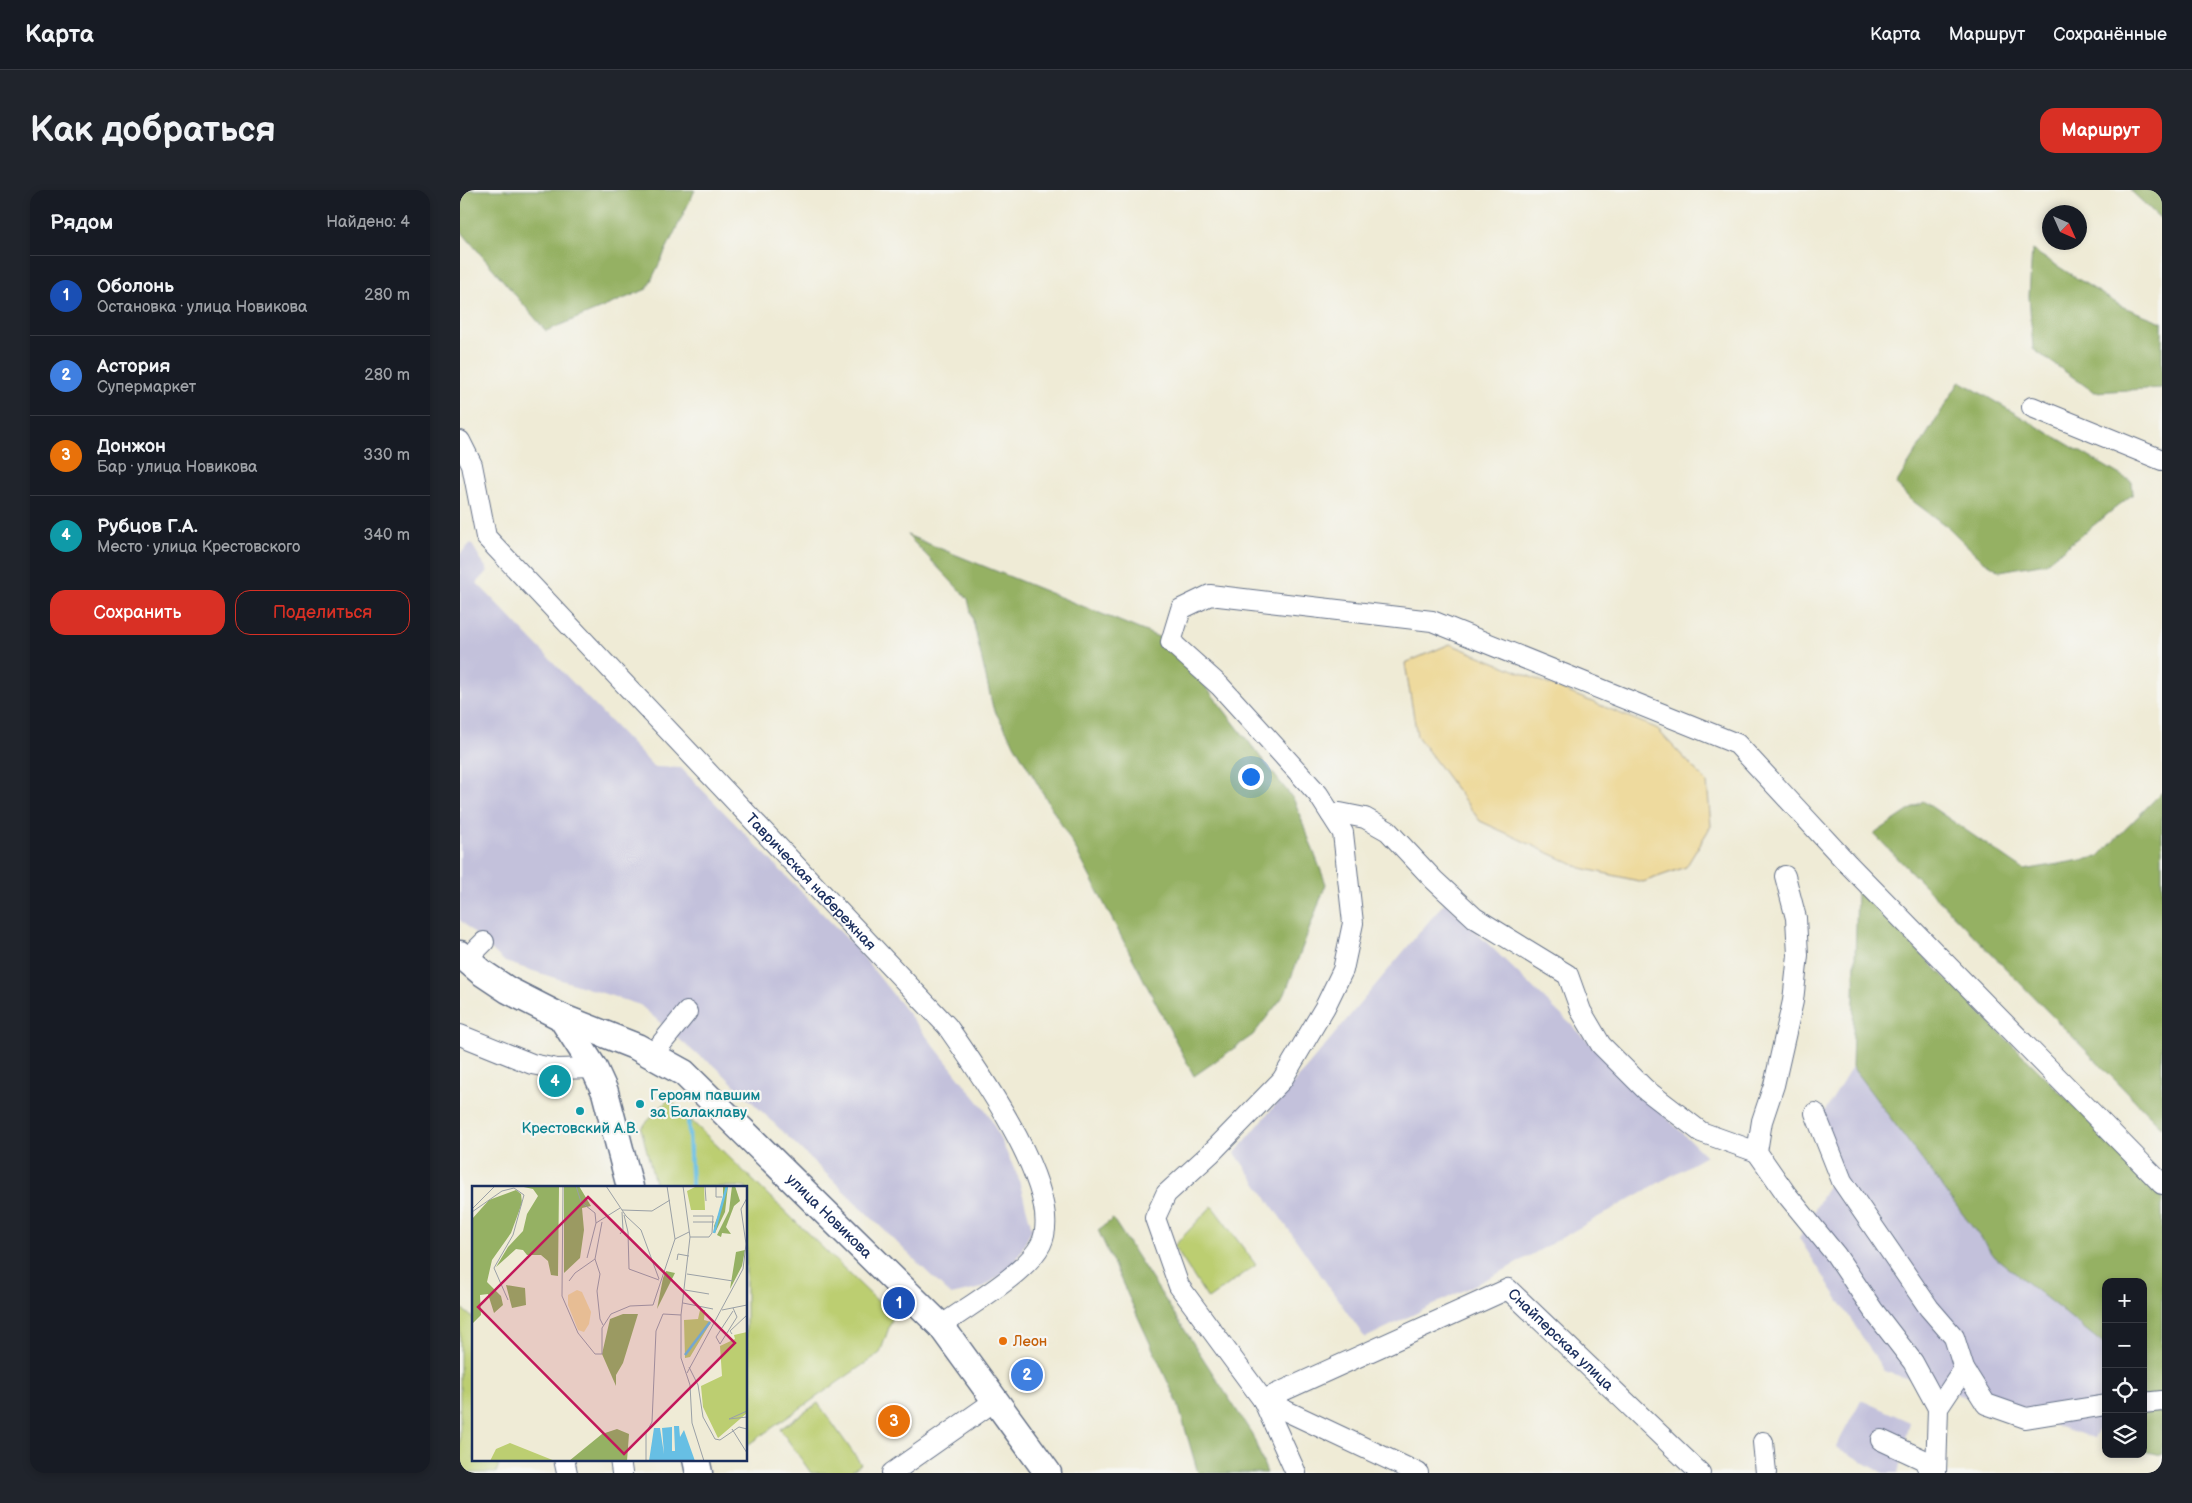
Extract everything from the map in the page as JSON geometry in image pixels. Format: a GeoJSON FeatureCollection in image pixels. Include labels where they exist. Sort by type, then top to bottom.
{"type":"FeatureCollection","features":[{"type":"Feature","properties":{"kind":"main road","name":"улица Новикова"},"geometry":{"type":"LineString","coordinates":[[463,957],[508,990],[561,1017],[637,1047],[684,1073],[941,1326],[1048,1473]]}},
{"type":"Feature","properties":{"kind":"main road"},"geometry":{"type":"LineString","coordinates":[[561,1017],[594,1068],[604,1092],[630,1186]]}},
{"type":"Feature","properties":{"kind":"main road"},"geometry":{"type":"LineString","coordinates":[[604,1092],[606,1073],[609,1064],[615,1058],[629,1053],[652,1055]]}},
{"type":"Feature","properties":{"kind":"main road"},"geometry":{"type":"LineString","coordinates":[[696,1460],[699,1473]]}},
{"type":"Feature","properties":{"kind":"street"},"geometry":{"type":"LineString","coordinates":[[2032,408],[2162,460]]}},
{"type":"Feature","properties":{"kind":"street","name":"Таврическая набережная"},"geometry":{"type":"LineString","coordinates":[[460,441],[472,466],[486,537],[947,1026],[987,1084],[1038,1180],[1045,1207],[1046,1225],[1041,1244],[1028,1261],[1002,1283],[941,1326]]}},
{"type":"Feature","properties":{"kind":"street"},"geometry":{"type":"LineString","coordinates":[[1296,1473],[1263,1400],[1179,1286],[1155,1218],[1166,1194],[1211,1153],[1282,1080],[1343,970],[1353,923],[1343,833],[1331,814],[1318,794],[1220,686],[1171,642],[1181,609],[1210,595],[1432,621],[1737,744],[1848,864],[2162,1184]]}},
{"type":"Feature","properties":{"kind":"street"},"geometry":{"type":"LineString","coordinates":[[1331,814],[1340,813],[1366,818],[1388,831],[1434,880],[1475,918],[1568,976],[1581,1011],[1601,1045],[1645,1089],[1701,1132],[1757,1152],[1787,1195],[1836,1255],[1873,1310],[1913,1362],[1938,1408],[1936,1473]]}},
{"type":"Feature","properties":{"kind":"street"},"geometry":{"type":"LineString","coordinates":[[1757,1152],[1762,1120],[1774,1085],[1793,1001],[1798,955],[1796,918],[1785,876]]}},
{"type":"Feature","properties":{"kind":"street"},"geometry":{"type":"LineString","coordinates":[[463,957],[484,942]]}},
{"type":"Feature","properties":{"kind":"street"},"geometry":{"type":"LineString","coordinates":[[652,1055],[688,1012]]}},
{"type":"Feature","properties":{"kind":"street"},"geometry":{"type":"LineString","coordinates":[[460,1036],[532,1064],[557,1069],[594,1068]]}},
{"type":"Feature","properties":{"kind":"street"},"geometry":{"type":"LineString","coordinates":[[1815,1113],[1842,1181],[1930,1308],[1954,1337],[1964,1369],[1986,1404],[2026,1418],[2102,1406]]}},
{"type":"Feature","properties":{"kind":"street","name":"Снайперская улица"},"geometry":{"type":"LineString","coordinates":[[1263,1400],[1508,1289],[1700,1473]]}},
{"type":"Feature","properties":{"kind":"street"},"geometry":{"type":"LineString","coordinates":[[1938,1408],[1964,1369]]}},
{"type":"Feature","properties":{"kind":"street"},"geometry":{"type":"LineString","coordinates":[[892,1473],[996,1400]]}},
{"type":"Feature","properties":{"kind":"street"},"geometry":{"type":"LineString","coordinates":[[1263,1400],[1418,1473]]}},
{"type":"Feature","properties":{"kind":"street"},"geometry":{"type":"LineString","coordinates":[[2147,1403],[2162,1401]]}},
{"type":"Feature","properties":{"kind":"street"},"geometry":{"type":"LineString","coordinates":[[1881,1440],[1924,1460],[1930,1473]]}},
{"type":"Feature","properties":{"kind":"street"},"geometry":{"type":"LineString","coordinates":[[1763,1442],[1766,1473]]}},
{"type":"Feature","properties":{"kind":"street"},"geometry":{"type":"LineString","coordinates":[[564,1460],[567,1473]]}},
{"type":"Feature","properties":{"kind":"street"},"geometry":{"type":"LineString","coordinates":[[620,1460],[622,1473]]}},
{"type":"Feature","properties":{"kind":"shaded area"},"geometry":{"type":"Polygon","coordinates":[[[471,543],[488,571],[477,583],[654,767],[681,768],[856,948],[989,1115],[1018,1177],[1032,1229],[1013,1267],[982,1288],[951,1295],[715,1066],[695,1053],[640,1005],[505,962],[460,920],[460,554],[471,543]]]}},
{"type":"Feature","properties":{"kind":"shaded area"},"geometry":{"type":"Polygon","coordinates":[[[1445,902],[1706,1156],[1501,1272],[1365,1338],[1235,1153],[1445,902]]]}},
{"type":"Feature","properties":{"kind":"shaded area"},"geometry":{"type":"Polygon","coordinates":[[[1852,1067],[1995,1257],[2102,1343],[2102,1424],[2094,1438],[1884,1371],[1799,1238],[1829,1184],[1820,1119],[1852,1067]]]}},
{"type":"Feature","properties":{"kind":"shaded area"},"geometry":{"type":"Polygon","coordinates":[[[1861,1400],[1910,1422],[1898,1473],[1883,1473],[1836,1447],[1861,1400]]]}},
{"type":"Feature","properties":{"kind":"green space"},"geometry":{"type":"Polygon","coordinates":[[[460,190],[695,190],[647,289],[546,331],[460,230],[460,190]]]}},
{"type":"Feature","properties":{"kind":"green space"},"geometry":{"type":"Polygon","coordinates":[[[2130,190],[2162,190],[2162,220],[2130,190]]]}},
{"type":"Feature","properties":{"kind":"green space"},"geometry":{"type":"Polygon","coordinates":[[[2032,250],[2121,306],[2162,322],[2162,388],[2094,392],[2033,349],[2029,296],[2032,250]]]}},
{"type":"Feature","properties":{"kind":"green space"},"geometry":{"type":"Polygon","coordinates":[[[1960,381],[2132,482],[2133,494],[2046,563],[2000,571],[1982,560],[1949,528],[1910,499],[1896,484],[1960,381]]]}},
{"type":"Feature","properties":{"kind":"green space"},"geometry":{"type":"Polygon","coordinates":[[[907,535],[1171,642],[1294,800],[1326,884],[1285,994],[1253,1035],[1194,1076],[1074,846],[993,708],[968,599],[907,535]]]}},
{"type":"Feature","properties":{"kind":"green space"},"geometry":{"type":"Polygon","coordinates":[[[2162,792],[2162,1128],[1874,834],[1923,801],[2024,870],[2098,857],[2162,792]]]}},
{"type":"Feature","properties":{"kind":"green space"},"geometry":{"type":"Polygon","coordinates":[[[1857,890],[2162,1194],[2162,1455],[2147,1452],[2147,1278],[2102,1278],[2102,1343],[1995,1257],[1852,1067],[1857,890]]]}},
{"type":"Feature","properties":{"kind":"green space"},"geometry":{"type":"Polygon","coordinates":[[[669,1099],[893,1316],[880,1353],[748,1445],[748,1186],[656,1186],[641,1128],[669,1099]]]}},
{"type":"Feature","properties":{"kind":"green space"},"geometry":{"type":"Polygon","coordinates":[[[1212,1206],[1256,1265],[1208,1299],[1174,1246],[1212,1206]]]}},
{"type":"Feature","properties":{"kind":"green space"},"geometry":{"type":"Polygon","coordinates":[[[1113,1219],[1252,1434],[1267,1473],[1198,1473],[1178,1404],[1098,1230],[1113,1219]]]}},
{"type":"Feature","properties":{"kind":"green space"},"geometry":{"type":"Polygon","coordinates":[[[460,1307],[472,1317],[472,1460],[501,1460],[496,1473],[460,1473],[460,1307]]]}},
{"type":"Feature","properties":{"kind":"green space"},"geometry":{"type":"Polygon","coordinates":[[[818,1403],[861,1464],[849,1473],[811,1473],[780,1429],[818,1403]]]}},
{"type":"Feature","properties":{"kind":"sand"},"geometry":{"type":"Polygon","coordinates":[[[1450,644],[1656,728],[1707,782],[1711,826],[1686,867],[1643,882],[1581,868],[1480,821],[1417,736],[1405,663],[1450,644]]]}},
{"type":"Feature","properties":{"kind":"waterway"},"geometry":{"type":"LineString","coordinates":[[688,1116],[692,1186]]}},
{"type":"Feature","properties":{"kind":"place","name":"Рубцов Г.А."},"geometry":{"type":"Point","coordinates":[555,1081]}},
{"type":"Feature","properties":{"kind":"place","name":"Героям павшим за Балаклаву"},"geometry":{"type":"Point","coordinates":[640,1104]}},
{"type":"Feature","properties":{"kind":"place","name":"Крестовский А.В."},"geometry":{"type":"Point","coordinates":[580,1111]}},
{"type":"Feature","properties":{"kind":"place","name":"Оболонь"},"geometry":{"type":"Point","coordinates":[899,1303]}},
{"type":"Feature","properties":{"kind":"place","name":"Леон"},"geometry":{"type":"Point","coordinates":[1003,1341]}},
{"type":"Feature","properties":{"kind":"place","name":"Астория"},"geometry":{"type":"Point","coordinates":[1027,1375]}},
{"type":"Feature","properties":{"kind":"place","name":"Донжон"},"geometry":{"type":"Point","coordinates":[894,1421]}}]}
